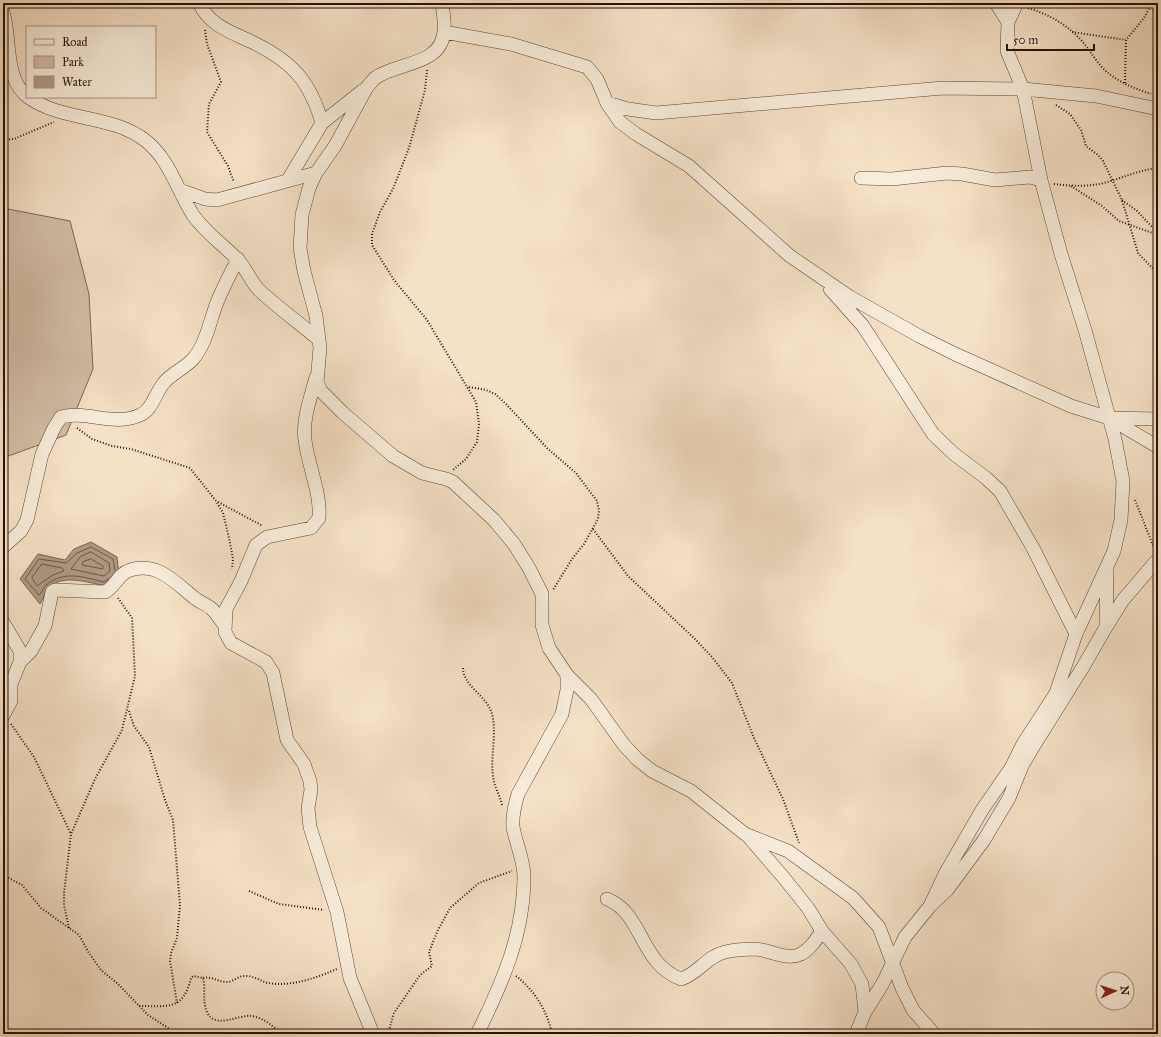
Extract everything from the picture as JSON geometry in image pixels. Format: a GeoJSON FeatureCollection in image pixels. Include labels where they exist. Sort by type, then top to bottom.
{"type":"FeatureCollection","features":[{"type":"Feature","properties":{"kind":"street"},"geometry":{"type":"LineString","coordinates":[[199,3],[206,15],[223,29],[260,46],[295,72],[307,85],[313,96],[322,123]]}},
{"type":"Feature","properties":{"kind":"street"},"geometry":{"type":"LineString","coordinates":[[288,180],[322,123],[367,87],[375,78],[390,71],[428,58],[438,48],[444,32],[442,3]]}},
{"type":"Feature","properties":{"kind":"street"},"geometry":{"type":"LineString","coordinates":[[996,3],[1008,22]]}},
{"type":"Feature","properties":{"kind":"street"},"geometry":{"type":"LineString","coordinates":[[930,906],[945,874],[982,810],[1011,768],[1023,744],[1052,701],[1076,634],[1107,567],[1118,539],[1121,520],[1123,481],[1110,418],[1061,254],[1041,180],[1023,89],[1006,51],[1008,22],[1017,3]]}},
{"type":"Feature","properties":{"kind":"street"},"geometry":{"type":"LineString","coordinates":[[3,12],[14,76],[20,90],[26,96]]}},
{"type":"Feature","properties":{"kind":"street"},"geometry":{"type":"LineString","coordinates":[[444,32],[502,41],[587,67],[597,79],[607,103],[614,114],[625,126],[689,166],[790,256],[817,274],[882,316],[955,354],[1071,406],[1110,418],[1158,447]]}},
{"type":"Feature","properties":{"kind":"street"},"geometry":{"type":"LineString","coordinates":[[367,87],[335,146],[316,174],[309,188],[302,215],[300,248],[304,271],[316,316],[320,356],[317,375],[308,407],[304,435],[318,501],[319,518],[314,525],[308,529],[278,534],[262,540],[254,549],[241,581],[226,609],[225,626],[226,635],[231,643],[266,662],[273,673],[287,740],[304,764],[310,781],[311,790],[308,808],[310,826],[337,912],[345,947],[347,964],[355,991],[373,1034]]}},
{"type":"Feature","properties":{"kind":"street"},"geometry":{"type":"LineString","coordinates":[[607,103],[628,109],[656,113],[943,88],[1023,89],[1096,96],[1158,109]]}},
{"type":"Feature","properties":{"kind":"street"},"geometry":{"type":"LineString","coordinates":[[29,98],[60,113],[117,126],[137,135],[158,152],[193,215],[213,238],[238,259],[258,289],[317,338]]}},
{"type":"Feature","properties":{"kind":"street"},"geometry":{"type":"LineString","coordinates":[[861,178],[892,179],[947,173],[995,180],[1030,178],[1041,180]]}},
{"type":"Feature","properties":{"kind":"street"},"geometry":{"type":"LineString","coordinates":[[180,190],[205,199],[217,200],[288,180],[316,174]]}},
{"type":"Feature","properties":{"kind":"street"},"geometry":{"type":"LineString","coordinates":[[3,547],[21,531],[27,520],[42,454],[54,428],[61,417],[122,419],[139,416],[146,412],[166,380],[183,369],[194,358],[202,345],[218,300],[238,259]]}},
{"type":"Feature","properties":{"kind":"street"},"geometry":{"type":"LineString","coordinates":[[817,274],[863,326],[933,434],[954,454],[986,478],[1000,491],[1040,560],[1076,634]]}},
{"type":"Feature","properties":{"kind":"street"},"geometry":{"type":"LineString","coordinates":[[317,375],[318,387],[327,398],[392,456],[422,473],[446,478],[454,482],[476,503],[514,544],[539,584],[544,604],[542,625],[544,635],[549,648],[567,675],[591,699],[624,745],[637,759],[652,770],[691,791],[745,834],[784,878],[808,908],[822,932],[851,964],[858,975],[864,995],[865,1012]]}},
{"type":"Feature","properties":{"kind":"street"},"geometry":{"type":"LineString","coordinates":[[1110,418],[1158,419]]}},
{"type":"Feature","properties":{"kind":"street"},"geometry":{"type":"LineString","coordinates":[[856,1034],[865,1012],[883,983],[909,932],[930,906],[946,890],[984,840],[1009,798],[1029,753],[1083,667],[1106,627],[1123,600],[1157,560]]}},
{"type":"Feature","properties":{"kind":"street"},"geometry":{"type":"LineString","coordinates":[[1106,627],[1107,567]]}},
{"type":"Feature","properties":{"kind":"street"},"geometry":{"type":"LineString","coordinates":[[20,662],[32,651],[42,633],[45,626],[52,592],[55,590],[94,593],[110,590],[128,570],[142,568],[164,573],[175,580],[196,599],[212,609],[225,626]]}},
{"type":"Feature","properties":{"kind":"street"},"geometry":{"type":"LineString","coordinates":[[3,622],[20,650],[20,662],[11,684],[11,701],[5,714]]}},
{"type":"Feature","properties":{"kind":"street"},"geometry":{"type":"LineString","coordinates":[[477,1034],[514,952],[518,934],[524,882],[524,867],[513,827],[515,805],[521,789],[562,714],[568,690],[567,675]]}},
{"type":"Feature","properties":{"kind":"street"},"geometry":{"type":"LineString","coordinates":[[745,834],[773,844],[806,863],[853,898],[875,921],[883,935],[892,964],[913,1010],[934,1034]]}},
{"type":"Feature","properties":{"kind":"street"},"geometry":{"type":"LineString","coordinates":[[607,899],[616,903],[626,911],[645,947],[664,970],[681,979],[688,977],[713,957],[724,952],[757,949],[774,954],[796,956],[811,946],[822,932]]}},
{"type":"Feature","properties":{"kind":"path"},"geometry":{"type":"LineString","coordinates":[[1017,3],[1046,14],[1072,32],[1081,39],[1106,72],[1125,83],[1158,96]]}},
{"type":"Feature","properties":{"kind":"path"},"geometry":{"type":"LineString","coordinates":[[1125,83],[1126,40],[1144,18],[1152,3]]}},
{"type":"Feature","properties":{"kind":"path"},"geometry":{"type":"LineString","coordinates":[[206,15],[206,40],[221,82],[209,104],[206,132],[228,166],[239,194]]}},
{"type":"Feature","properties":{"kind":"path"},"geometry":{"type":"LineString","coordinates":[[1072,32],[1126,40]]}},
{"type":"Feature","properties":{"kind":"path"},"geometry":{"type":"LineString","coordinates":[[428,58],[425,90],[409,148],[393,190],[380,212],[372,234],[372,246],[394,280],[427,320],[476,402],[479,424],[477,442],[466,459],[446,478]]}},
{"type":"Feature","properties":{"kind":"path"},"geometry":{"type":"LineString","coordinates":[[1038,91],[1070,114],[1081,130],[1086,146],[1101,157],[1122,200],[1138,253],[1158,274]]}},
{"type":"Feature","properties":{"kind":"path"},"geometry":{"type":"LineString","coordinates":[[3,140],[14,139],[71,115]]}},
{"type":"Feature","properties":{"kind":"path"},"geometry":{"type":"LineString","coordinates":[[1041,180],[1071,186],[1097,184],[1138,171],[1158,168]]}},
{"type":"Feature","properties":{"kind":"path"},"geometry":{"type":"LineString","coordinates":[[1071,186],[1102,206],[1119,221],[1158,234]]}},
{"type":"Feature","properties":{"kind":"path"},"geometry":{"type":"LineString","coordinates":[[1122,200],[1137,211],[1158,234]]}},
{"type":"Feature","properties":{"kind":"path"},"geometry":{"type":"LineString","coordinates":[[468,387],[486,390],[495,394],[516,413],[548,448],[576,473],[597,501],[599,510],[598,519],[593,529],[544,604]]}},
{"type":"Feature","properties":{"kind":"path"},"geometry":{"type":"LineString","coordinates":[[66,416],[79,430],[92,439],[112,446],[131,449],[175,462],[190,468],[216,501],[223,513],[233,559],[232,573]]}},
{"type":"Feature","properties":{"kind":"path"},"geometry":{"type":"LineString","coordinates":[[1123,481],[1133,496],[1153,544],[1157,560]]}},
{"type":"Feature","properties":{"kind":"path"},"geometry":{"type":"LineString","coordinates":[[216,501],[278,534]]}},
{"type":"Feature","properties":{"kind":"path"},"geometry":{"type":"LineString","coordinates":[[593,529],[628,576],[703,647],[732,682],[754,738],[783,799],[806,863]]}},
{"type":"Feature","properties":{"kind":"path"},"geometry":{"type":"LineString","coordinates":[[69,928],[64,905],[64,893],[71,834],[95,779],[116,743],[128,710],[135,676],[134,623],[128,611],[110,590]]}},
{"type":"Feature","properties":{"kind":"path"},"geometry":{"type":"LineString","coordinates":[[463,668],[465,677],[484,700],[492,714],[493,776],[503,809]]}},
{"type":"Feature","properties":{"kind":"path"},"geometry":{"type":"LineString","coordinates":[[128,710],[134,726],[149,747],[165,800],[173,820],[180,905],[177,938],[170,961],[177,1003]]}},
{"type":"Feature","properties":{"kind":"path"},"geometry":{"type":"LineString","coordinates":[[5,714],[34,757],[71,834]]}},
{"type":"Feature","properties":{"kind":"path"},"geometry":{"type":"LineString","coordinates":[[388,1034],[394,1013],[420,975],[432,966],[429,952],[438,930],[450,908],[479,883],[524,867]]}},
{"type":"Feature","properties":{"kind":"path"},"geometry":{"type":"LineString","coordinates":[[3,875],[22,885],[42,908],[83,939],[89,953],[101,970],[118,984],[148,1015],[175,1034]]}},
{"type":"Feature","properties":{"kind":"path"},"geometry":{"type":"LineString","coordinates":[[249,891],[279,904],[337,912]]}},
{"type":"Feature","properties":{"kind":"path"},"geometry":{"type":"LineString","coordinates":[[139,1006],[177,1003],[186,996],[191,978],[196,976],[203,978],[209,977],[228,982],[243,976],[250,976],[266,983],[282,984],[310,979],[347,964]]}},
{"type":"Feature","properties":{"kind":"path"},"geometry":{"type":"LineString","coordinates":[[507,969],[528,985],[536,996],[543,1008],[552,1034]]}},
{"type":"Feature","properties":{"kind":"path"},"geometry":{"type":"LineString","coordinates":[[203,978],[206,1011],[209,1016],[214,1019],[227,1021],[238,1017],[253,1016],[267,1022],[281,1034]]}},
{"type":"Feature","properties":{"kind":"green space"},"geometry":{"type":"Polygon","coordinates":[[[3,198],[8,209],[70,221],[89,294],[93,369],[66,435],[3,458],[3,198]]]}},
{"type":"Feature","properties":{"kind":"water"},"geometry":{"type":"Polygon","coordinates":[[[91,542],[117,557],[119,575],[106,586],[75,580],[59,581],[47,590],[40,604],[20,579],[38,554],[65,560],[74,549],[91,542]]]}}]}
